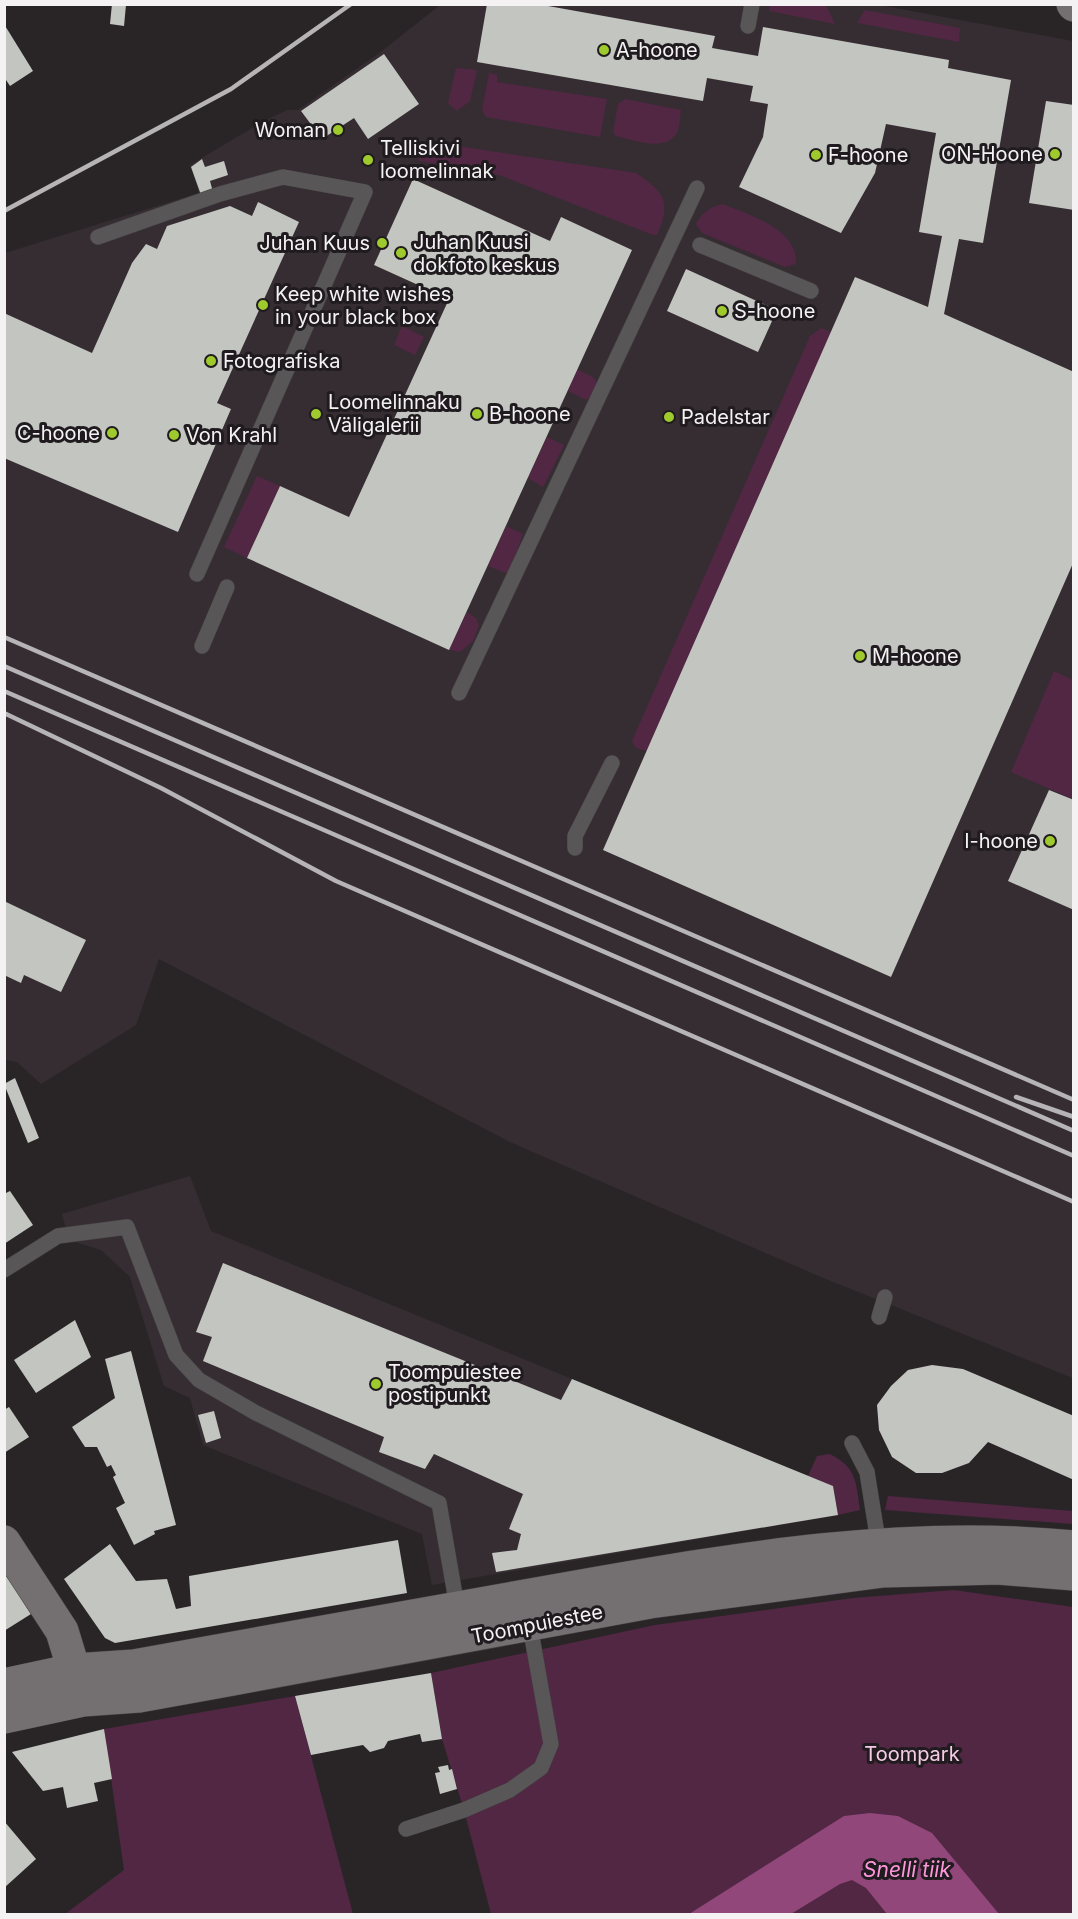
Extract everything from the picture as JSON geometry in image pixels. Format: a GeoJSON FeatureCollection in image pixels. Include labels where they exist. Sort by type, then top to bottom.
{"type":"FeatureCollection","features":[{"type":"Feature","properties":{"kind":"main road","name":"Toompuiestee"},"geometry":{"type":"LineString","coordinates":[[461,1623],[530,1626],[881,1558],[945,1541],[1074,1547]]}},
{"type":"Feature","properties":{"kind":"main road"},"geometry":{"type":"LineString","coordinates":[[4,1542],[62,1631],[78,1685]]}},
{"type":"Feature","properties":{"kind":"main road","name":"Toompuiestee"},"geometry":{"type":"LineString","coordinates":[[4,1685],[78,1685],[148,1694],[734,1560],[881,1558],[1074,1574]]}},
{"type":"Feature","properties":{"kind":"main road","name":"Toompuiestee"},"geometry":{"type":"LineString","coordinates":[[4,1717],[78,1685]]}},
{"type":"Feature","properties":{"kind":"lane"},"geometry":{"type":"LineString","coordinates":[[748,26],[752,4]]}},
{"type":"Feature","properties":{"kind":"lane"},"geometry":{"type":"LineString","coordinates":[[98,237],[220,194],[283,177],[364,192],[197,574]]}},
{"type":"Feature","properties":{"kind":"lane"},"geometry":{"type":"LineString","coordinates":[[459,693],[697,188]]}},
{"type":"Feature","properties":{"kind":"lane"},"geometry":{"type":"LineString","coordinates":[[700,245],[811,291]]}},
{"type":"Feature","properties":{"kind":"lane"},"geometry":{"type":"LineString","coordinates":[[202,646],[227,587]]}},
{"type":"Feature","properties":{"kind":"lane"},"geometry":{"type":"LineString","coordinates":[[575,848],[575,836],[612,763]]}},
{"type":"Feature","properties":{"kind":"lane"},"geometry":{"type":"LineString","coordinates":[[4,1270],[58,1236],[127,1227],[176,1355],[198,1380],[256,1413],[439,1503],[461,1623]]}},
{"type":"Feature","properties":{"kind":"lane"},"geometry":{"type":"LineString","coordinates":[[879,1317],[885,1297]]}},
{"type":"Feature","properties":{"kind":"lane"},"geometry":{"type":"LineString","coordinates":[[852,1443],[867,1472],[881,1558]]}},
{"type":"Feature","properties":{"kind":"lane"},"geometry":{"type":"LineString","coordinates":[[406,1829],[464,1810],[510,1790],[541,1768],[550,1744],[530,1626]]}},
{"type":"Feature","properties":{"kind":"shaded area"},"geometry":{"type":"Polygon","coordinates":[[[440,5],[879,5],[1073,41],[1073,1378],[821,1277],[510,1142],[159,959],[136,1025],[41,1084],[17,1062],[5,1060],[5,253],[199,193],[190,165],[264,121],[287,110],[298,110],[382,51],[440,5]]]}},
{"type":"Feature","properties":{"kind":"shaded area"},"geometry":{"type":"Polygon","coordinates":[[[190,1176],[211,1231],[833,1486],[838,1515],[432,1585],[422,1534],[203,1445],[190,1398],[164,1386],[130,1277],[101,1250],[69,1240],[62,1214],[190,1176]]]}},
{"type":"Feature","properties":{"kind":"green space"},"geometry":{"type":"Polygon","coordinates":[[[770,5],[826,5],[835,24],[769,11],[770,5]]]}},
{"type":"Feature","properties":{"kind":"green space"},"geometry":{"type":"Polygon","coordinates":[[[865,10],[960,28],[959,42],[857,23],[865,10]]]}},
{"type":"Feature","properties":{"kind":"green space"},"geometry":{"type":"Polygon","coordinates":[[[456,68],[477,70],[470,101],[457,111],[448,103],[456,68]]]}},
{"type":"Feature","properties":{"kind":"green space"},"geometry":{"type":"Polygon","coordinates":[[[489,73],[497,75],[497,82],[607,99],[600,137],[486,117],[482,110],[489,73]]]}},
{"type":"Feature","properties":{"kind":"green space"},"geometry":{"type":"Polygon","coordinates":[[[625,99],[681,110],[676,134],[671,139],[656,144],[616,136],[613,132],[618,104],[625,99]]]}},
{"type":"Feature","properties":{"kind":"green space"},"geometry":{"type":"Polygon","coordinates":[[[444,144],[636,173],[654,186],[663,199],[664,214],[657,235],[499,175],[419,161],[418,154],[422,150],[444,144]]]}},
{"type":"Feature","properties":{"kind":"green space"},"geometry":{"type":"Polygon","coordinates":[[[723,204],[758,218],[780,232],[789,241],[796,264],[785,267],[702,233],[696,224],[701,216],[710,208],[723,204]]]}},
{"type":"Feature","properties":{"kind":"green space"},"geometry":{"type":"Polygon","coordinates":[[[402,326],[424,337],[415,355],[394,345],[402,326]]]}},
{"type":"Feature","properties":{"kind":"green space"},"geometry":{"type":"Polygon","coordinates":[[[821,328],[831,332],[647,751],[636,748],[632,741],[810,336],[821,328]]]}},
{"type":"Feature","properties":{"kind":"green space"},"geometry":{"type":"Polygon","coordinates":[[[577,369],[594,378],[597,383],[591,399],[584,399],[568,391],[577,369]]]}},
{"type":"Feature","properties":{"kind":"green space"},"geometry":{"type":"Polygon","coordinates":[[[547,437],[564,445],[543,487],[528,478],[547,437]]]}},
{"type":"Feature","properties":{"kind":"green space"},"geometry":{"type":"Polygon","coordinates":[[[257,476],[280,486],[247,558],[224,547],[257,476]]]}},
{"type":"Feature","properties":{"kind":"green space"},"geometry":{"type":"Polygon","coordinates":[[[506,526],[523,534],[508,574],[488,566],[506,526]]]}},
{"type":"Feature","properties":{"kind":"green space"},"geometry":{"type":"Polygon","coordinates":[[[467,612],[476,618],[479,625],[473,641],[460,652],[449,650],[467,612]]]}},
{"type":"Feature","properties":{"kind":"green space"},"geometry":{"type":"Polygon","coordinates":[[[1054,671],[1073,680],[1073,799],[1011,772],[1054,671]]]}},
{"type":"Feature","properties":{"kind":"green space"},"geometry":{"type":"Polygon","coordinates":[[[830,1454],[846,1465],[854,1477],[860,1510],[838,1515],[833,1486],[808,1476],[817,1456],[830,1454]]]}},
{"type":"Feature","properties":{"kind":"green space"},"geometry":{"type":"Polygon","coordinates":[[[888,1496],[1073,1511],[1073,1524],[885,1510],[888,1496]]]}},
{"type":"Feature","properties":{"kind":"green space","name":"Toompark"},"geometry":{"type":"Polygon","coordinates":[[[954,1590],[1073,1607],[1073,1914],[491,1914],[464,1810],[442,1739],[431,1673],[655,1625],[853,1598],[954,1590]]]}},
{"type":"Feature","properties":{"kind":"green space"},"geometry":{"type":"Polygon","coordinates":[[[295,1696],[353,1914],[65,1914],[124,1870],[104,1729],[295,1696]]]}},
{"type":"Feature","properties":{"kind":"water","name":"Snelli tiik"},"geometry":{"type":"Polygon","coordinates":[[[870,1813],[898,1816],[932,1833],[999,1914],[887,1914],[866,1888],[852,1880],[840,1884],[791,1914],[689,1914],[844,1816],[870,1813]]]}},
{"type":"Feature","properties":{"kind":"building"},"geometry":{"type":"Polygon","coordinates":[[[112,4],[126,5],[124,26],[110,24],[112,4]]]}},
{"type":"Feature","properties":{"kind":"building","name":"M-hoone"},"geometry":{"type":"Polygon","coordinates":[[[487,4],[537,4],[715,36],[712,48],[758,56],[763,27],[949,60],[948,68],[1011,80],[983,243],[959,239],[944,314],[1074,372],[1074,561],[891,977],[603,850],[855,277],[928,307],[942,236],[919,232],[936,133],[886,124],[875,173],[841,233],[739,187],[763,137],[768,104],[750,101],[753,86],[707,78],[703,101],[477,62],[487,4]]]}},
{"type":"Feature","properties":{"kind":"building"},"geometry":{"type":"Polygon","coordinates":[[[4,24],[33,71],[10,86],[4,77],[4,24]]]}},
{"type":"Feature","properties":{"kind":"building"},"geometry":{"type":"Polygon","coordinates":[[[384,54],[419,104],[368,139],[354,118],[322,139],[301,111],[384,54]]]}},
{"type":"Feature","properties":{"kind":"building","name":"ON-Hoone"},"geometry":{"type":"Polygon","coordinates":[[[1046,101],[1074,105],[1074,210],[1029,203],[1046,101]]]}},
{"type":"Feature","properties":{"kind":"building"},"geometry":{"type":"Polygon","coordinates":[[[202,159],[205,167],[224,161],[228,175],[210,181],[213,192],[201,195],[191,167],[202,159]]]}},
{"type":"Feature","properties":{"kind":"building","name":"B-hoone"},"geometry":{"type":"Polygon","coordinates":[[[413,179],[550,241],[561,217],[632,250],[449,650],[247,558],[280,486],[349,517],[449,299],[374,265],[413,179]]]}},
{"type":"Feature","properties":{"kind":"building"},"geometry":{"type":"Polygon","coordinates":[[[258,202],[299,222],[217,403],[231,409],[178,532],[4,458],[4,313],[92,353],[132,263],[146,244],[157,249],[167,226],[230,206],[252,216],[258,202]]]}},
{"type":"Feature","properties":{"kind":"building","name":"S-hoone"},"geometry":{"type":"Polygon","coordinates":[[[686,269],[777,310],[758,352],[667,311],[686,269]]]}},
{"type":"Feature","properties":{"kind":"building","name":"I-hoone"},"geometry":{"type":"Polygon","coordinates":[[[1049,790],[1074,800],[1074,910],[1008,881],[1049,790]]]}},
{"type":"Feature","properties":{"kind":"building"},"geometry":{"type":"Polygon","coordinates":[[[4,901],[86,940],[61,992],[24,975],[21,983],[4,975],[4,901]]]}},
{"type":"Feature","properties":{"kind":"building"},"geometry":{"type":"Polygon","coordinates":[[[15,1078],[39,1138],[28,1143],[4,1084],[15,1078]]]}},
{"type":"Feature","properties":{"kind":"building"},"geometry":{"type":"Polygon","coordinates":[[[10,1191],[33,1225],[4,1244],[4,1194],[10,1191]]]}},
{"type":"Feature","properties":{"kind":"building"},"geometry":{"type":"Polygon","coordinates":[[[223,1263],[561,1400],[572,1379],[833,1486],[838,1515],[496,1572],[492,1553],[517,1550],[521,1534],[509,1529],[523,1494],[434,1454],[425,1469],[379,1452],[384,1437],[203,1361],[212,1337],[196,1332],[223,1263]]]}},
{"type":"Feature","properties":{"kind":"building"},"geometry":{"type":"Polygon","coordinates":[[[75,1320],[91,1357],[36,1393],[14,1360],[75,1320]]]}},
{"type":"Feature","properties":{"kind":"building"},"geometry":{"type":"Polygon","coordinates":[[[131,1351],[176,1525],[154,1531],[155,1534],[134,1545],[116,1508],[125,1503],[113,1477],[116,1475],[111,1465],[107,1467],[97,1447],[85,1447],[72,1427],[115,1398],[105,1359],[131,1351]]]}},
{"type":"Feature","properties":{"kind":"building"},"geometry":{"type":"Polygon","coordinates":[[[932,1365],[963,1369],[1074,1416],[1074,1480],[988,1442],[969,1463],[942,1473],[916,1473],[892,1457],[879,1430],[877,1405],[891,1386],[908,1370],[932,1365]]]}},
{"type":"Feature","properties":{"kind":"building"},"geometry":{"type":"Polygon","coordinates":[[[9,1407],[29,1437],[4,1453],[4,1410],[9,1407]]]}},
{"type":"Feature","properties":{"kind":"building"},"geometry":{"type":"Polygon","coordinates":[[[214,1411],[221,1438],[206,1443],[198,1415],[214,1411]]]}},
{"type":"Feature","properties":{"kind":"building"},"geometry":{"type":"Polygon","coordinates":[[[398,1540],[407,1593],[115,1643],[105,1638],[64,1579],[110,1544],[136,1581],[167,1579],[176,1609],[191,1606],[189,1576],[398,1540]]]}},
{"type":"Feature","properties":{"kind":"building"},"geometry":{"type":"Polygon","coordinates":[[[4,1570],[31,1614],[4,1631],[4,1570]]]}},
{"type":"Feature","properties":{"kind":"building"},"geometry":{"type":"Polygon","coordinates":[[[431,1673],[442,1739],[422,1742],[420,1734],[388,1741],[384,1748],[370,1752],[363,1745],[311,1755],[295,1696],[431,1673]]]}},
{"type":"Feature","properties":{"kind":"building"},"geometry":{"type":"Polygon","coordinates":[[[104,1729],[112,1779],[94,1783],[98,1801],[67,1808],[63,1787],[43,1791],[12,1752],[104,1729]]]}},
{"type":"Feature","properties":{"kind":"building"},"geometry":{"type":"Polygon","coordinates":[[[448,1765],[449,1770],[452,1769],[457,1789],[440,1794],[435,1773],[440,1772],[438,1767],[448,1765]]]}},
{"type":"Feature","properties":{"kind":"building"},"geometry":{"type":"Polygon","coordinates":[[[4,1821],[36,1859],[4,1888],[4,1821]]]}},
{"type":"Feature","properties":{"kind":"railway"},"geometry":{"type":"LineString","coordinates":[[4,211],[231,89],[351,4]]}},
{"type":"Feature","properties":{"kind":"railway"},"geometry":{"type":"LineString","coordinates":[[4,637],[1074,1100]]}},
{"type":"Feature","properties":{"kind":"railway"},"geometry":{"type":"LineString","coordinates":[[4,666],[1074,1131]]}},
{"type":"Feature","properties":{"kind":"railway"},"geometry":{"type":"LineString","coordinates":[[4,691],[1074,1156]]}},
{"type":"Feature","properties":{"kind":"railway"},"geometry":{"type":"LineString","coordinates":[[4,713],[161,788],[336,881],[1074,1202]]}},
{"type":"Feature","properties":{"kind":"railway"},"geometry":{"type":"LineString","coordinates":[[1016,1097],[1074,1117]]}},
{"type":"Feature","properties":{"kind":"place","name":"A-hoone"},"geometry":{"type":"Point","coordinates":[604,50]}},
{"type":"Feature","properties":{"kind":"place","name":"Woman"},"geometry":{"type":"Point","coordinates":[338,130]}},
{"type":"Feature","properties":{"kind":"place","name":"ON-Hoone"},"geometry":{"type":"Point","coordinates":[1055,154]}},
{"type":"Feature","properties":{"kind":"place","name":"F-hoone"},"geometry":{"type":"Point","coordinates":[816,155]}},
{"type":"Feature","properties":{"kind":"place","name":"Telliskivi loomelinnak"},"geometry":{"type":"Point","coordinates":[368,160]}},
{"type":"Feature","properties":{"kind":"place","name":"Juhan Kuus"},"geometry":{"type":"Point","coordinates":[382,243]}},
{"type":"Feature","properties":{"kind":"place","name":"Juhan Kuusi dokfoto keskus"},"geometry":{"type":"Point","coordinates":[401,253]}},
{"type":"Feature","properties":{"kind":"place","name":"Keep white wishes in your black box"},"geometry":{"type":"Point","coordinates":[263,305]}},
{"type":"Feature","properties":{"kind":"place","name":"S-hoone"},"geometry":{"type":"Point","coordinates":[722,311]}},
{"type":"Feature","properties":{"kind":"place","name":"Fotografiska"},"geometry":{"type":"Point","coordinates":[211,361]}},
{"type":"Feature","properties":{"kind":"place","name":"Loomelinnaku Väligalerii"},"geometry":{"type":"Point","coordinates":[316,414]}},
{"type":"Feature","properties":{"kind":"place","name":"B-hoone"},"geometry":{"type":"Point","coordinates":[477,414]}},
{"type":"Feature","properties":{"kind":"place","name":"Padelstar"},"geometry":{"type":"Point","coordinates":[669,417]}},
{"type":"Feature","properties":{"kind":"place","name":"C-hoone"},"geometry":{"type":"Point","coordinates":[112,433]}},
{"type":"Feature","properties":{"kind":"place","name":"Von Krahl"},"geometry":{"type":"Point","coordinates":[174,435]}},
{"type":"Feature","properties":{"kind":"place","name":"M-hoone"},"geometry":{"type":"Point","coordinates":[860,656]}},
{"type":"Feature","properties":{"kind":"place","name":"I-hoone"},"geometry":{"type":"Point","coordinates":[1050,841]}},
{"type":"Feature","properties":{"kind":"place","name":"Toompuiestee postipunkt"},"geometry":{"type":"Point","coordinates":[376,1384]}}]}
